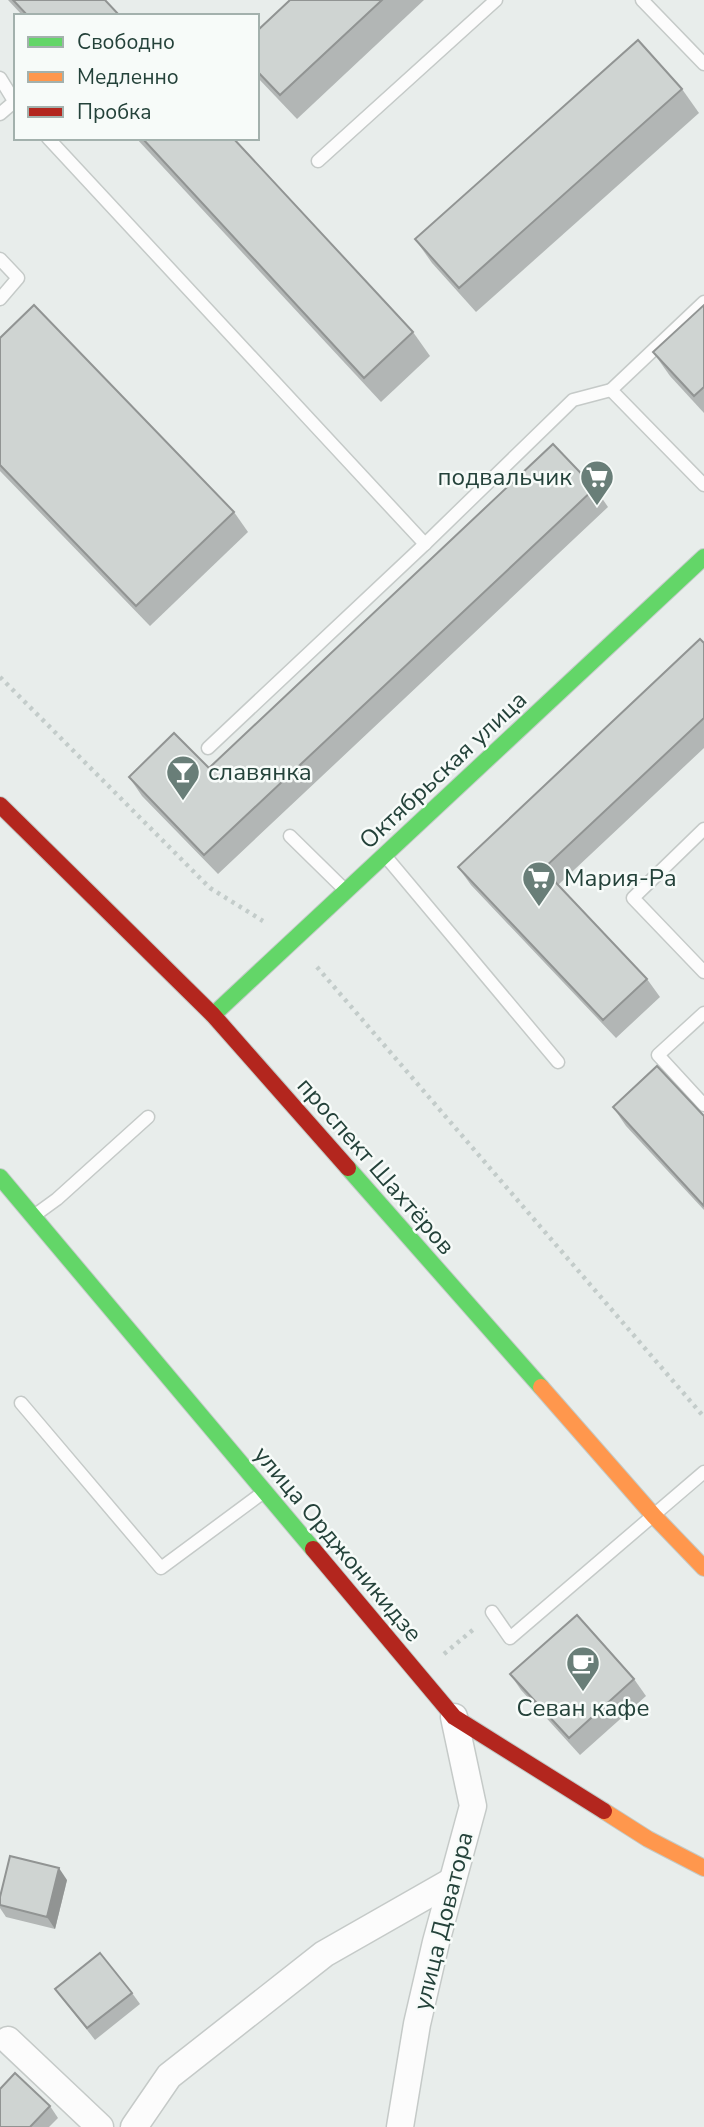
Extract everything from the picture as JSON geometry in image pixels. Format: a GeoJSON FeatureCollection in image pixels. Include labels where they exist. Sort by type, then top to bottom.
{"type":"FeatureCollection","features":[{"type":"Feature","properties":{"kind":"street","name":"Октябрьская улица"},"geometry":{"type":"LineString","coordinates":[[213,1015],[703,560]]}},
{"type":"Feature","properties":{"kind":"street","name":"проспект Шахтёров"},"geometry":{"type":"LineString","coordinates":[[0,805],[213,1015],[654,1516],[704,1569]]}},
{"type":"Feature","properties":{"kind":"street","name":"улица Орджоникидзе"},"geometry":{"type":"LineString","coordinates":[[0,1177],[454,1717],[648,1839],[704,1868]]}},
{"type":"Feature","properties":{"kind":"street","name":"улица Доватора"},"geometry":{"type":"LineString","coordinates":[[400,2127],[417,2024],[473,1806],[454,1717]]}},
{"type":"Feature","properties":{"kind":"street"},"geometry":{"type":"LineString","coordinates":[[134,2127],[169,2076],[324,1954],[453,1881]]}},
{"type":"Feature","properties":{"kind":"street"},"geometry":{"type":"LineString","coordinates":[[8,2040],[100,2127]]}},
{"type":"Feature","properties":{"kind":"lane"},"geometry":{"type":"LineString","coordinates":[[318,161],[496,0]]}},
{"type":"Feature","properties":{"kind":"lane"},"geometry":{"type":"LineString","coordinates":[[642,0],[704,64]]}},
{"type":"Feature","properties":{"kind":"lane"},"geometry":{"type":"LineString","coordinates":[[0,78],[14,101]]}},
{"type":"Feature","properties":{"kind":"lane"},"geometry":{"type":"LineString","coordinates":[[50,140],[425,544]]}},
{"type":"Feature","properties":{"kind":"lane"},"geometry":{"type":"LineString","coordinates":[[0,259],[18,278],[0,299]]}},
{"type":"Feature","properties":{"kind":"lane"},"geometry":{"type":"LineString","coordinates":[[208,748],[573,400],[611,390],[704,302]]}},
{"type":"Feature","properties":{"kind":"lane"},"geometry":{"type":"LineString","coordinates":[[611,390],[704,485]]}},
{"type":"Feature","properties":{"kind":"lane"},"geometry":{"type":"LineString","coordinates":[[704,829],[633,898],[704,972]]}},
{"type":"Feature","properties":{"kind":"lane"},"geometry":{"type":"LineString","coordinates":[[290,836],[346,891]]}},
{"type":"Feature","properties":{"kind":"lane"},"geometry":{"type":"LineString","coordinates":[[385,855],[558,1062]]}},
{"type":"Feature","properties":{"kind":"lane"},"geometry":{"type":"LineString","coordinates":[[704,1013],[658,1055],[704,1105]]}},
{"type":"Feature","properties":{"kind":"lane"},"geometry":{"type":"LineString","coordinates":[[32,1217],[57,1199],[148,1117]]}},
{"type":"Feature","properties":{"kind":"lane"},"geometry":{"type":"LineString","coordinates":[[21,1403],[161,1568],[264,1492]]}},
{"type":"Feature","properties":{"kind":"lane"},"geometry":{"type":"LineString","coordinates":[[492,1612],[510,1638],[704,1472]]}},
{"type":"Feature","properties":{"kind":"path"},"geometry":{"type":"LineString","coordinates":[[0,677],[210,888],[294,939],[704,1417]]}},
{"type":"Feature","properties":{"kind":"path"},"geometry":{"type":"LineString","coordinates":[[439,1658],[482,1622]]}},
{"type":"Feature","properties":{"kind":"building"},"geometry":{"type":"Polygon","coordinates":[[[13,0],[105,0],[118,14],[26,14],[13,0]]]}},
{"type":"Feature","properties":{"kind":"building"},"geometry":{"type":"Polygon","coordinates":[[[290,0],[382,0],[280,95],[259,73],[259,29],[290,0]]]}},
{"type":"Feature","properties":{"kind":"building"},"geometry":{"type":"Polygon","coordinates":[[[638,40],[682,89],[459,288],[415,239],[638,40]]]}},
{"type":"Feature","properties":{"kind":"building"},"geometry":{"type":"Polygon","coordinates":[[[144,140],[235,140],[413,332],[364,378],[144,140]]]}},
{"type":"Feature","properties":{"kind":"building"},"geometry":{"type":"Polygon","coordinates":[[[34,305],[234,512],[136,606],[0,465],[0,338],[34,305]]]}},
{"type":"Feature","properties":{"kind":"building"},"geometry":{"type":"Polygon","coordinates":[[[704,305],[704,387],[694,396],[653,352],[704,305]]]}},
{"type":"Feature","properties":{"kind":"building"},"geometry":{"type":"Polygon","coordinates":[[[553,444],[595,488],[204,855],[129,777],[174,733],[209,768],[553,444]]]}},
{"type":"Feature","properties":{"kind":"building"},"geometry":{"type":"Polygon","coordinates":[[[700,639],[704,643],[704,718],[543,869],[647,979],[603,1020],[458,867],[700,639]]]}},
{"type":"Feature","properties":{"kind":"building"},"geometry":{"type":"Polygon","coordinates":[[[657,1066],[704,1116],[704,1206],[613,1107],[657,1066]]]}},
{"type":"Feature","properties":{"kind":"building","name":"Севан кафе"},"geometry":{"type":"Polygon","coordinates":[[[577,1615],[634,1679],[569,1738],[510,1674],[577,1615]]]}},
{"type":"Feature","properties":{"kind":"building"},"geometry":{"type":"Polygon","coordinates":[[[10,1856],[59,1868],[47,1917],[0,1905],[10,1856]]]}},
{"type":"Feature","properties":{"kind":"building"},"geometry":{"type":"Polygon","coordinates":[[[100,1953],[132,1993],[87,2028],[55,1989],[100,1953]]]}},
{"type":"Feature","properties":{"kind":"building"},"geometry":{"type":"Polygon","coordinates":[[[15,2073],[50,2106],[30,2127],[0,2127],[0,2089],[15,2073]]]}},
{"type":"Feature","properties":{"kind":"traffic: fast"},"geometry":{"type":"LineString","coordinates":[[213,1015],[704,557]]}},
{"type":"Feature","properties":{"kind":"traffic: fast"},"geometry":{"type":"LineString","coordinates":[[348,1168],[541,1387]]}},
{"type":"Feature","properties":{"kind":"traffic: fast"},"geometry":{"type":"LineString","coordinates":[[0,1177],[313,1549]]}},
{"type":"Feature","properties":{"kind":"traffic: slow"},"geometry":{"type":"LineString","coordinates":[[541,1387],[654,1516],[704,1568]]}},
{"type":"Feature","properties":{"kind":"traffic: slow"},"geometry":{"type":"LineString","coordinates":[[604,1811],[648,1839],[704,1868]]}},
{"type":"Feature","properties":{"kind":"traffic: jam"},"geometry":{"type":"LineString","coordinates":[[0,805],[213,1015],[348,1168]]}},
{"type":"Feature","properties":{"kind":"traffic: jam"},"geometry":{"type":"LineString","coordinates":[[313,1549],[454,1717],[604,1811]]}},
{"type":"Feature","properties":{"kind":"place","name":"подвальчик"},"geometry":{"type":"Point","coordinates":[597,507]}},
{"type":"Feature","properties":{"kind":"place","name":"славянка"},"geometry":{"type":"Point","coordinates":[183,802]}},
{"type":"Feature","properties":{"kind":"place","name":"Мария-Ра"},"geometry":{"type":"Point","coordinates":[539,908]}},
{"type":"Feature","properties":{"kind":"place","name":"Севан кафе"},"geometry":{"type":"Point","coordinates":[583,1693]}}]}
